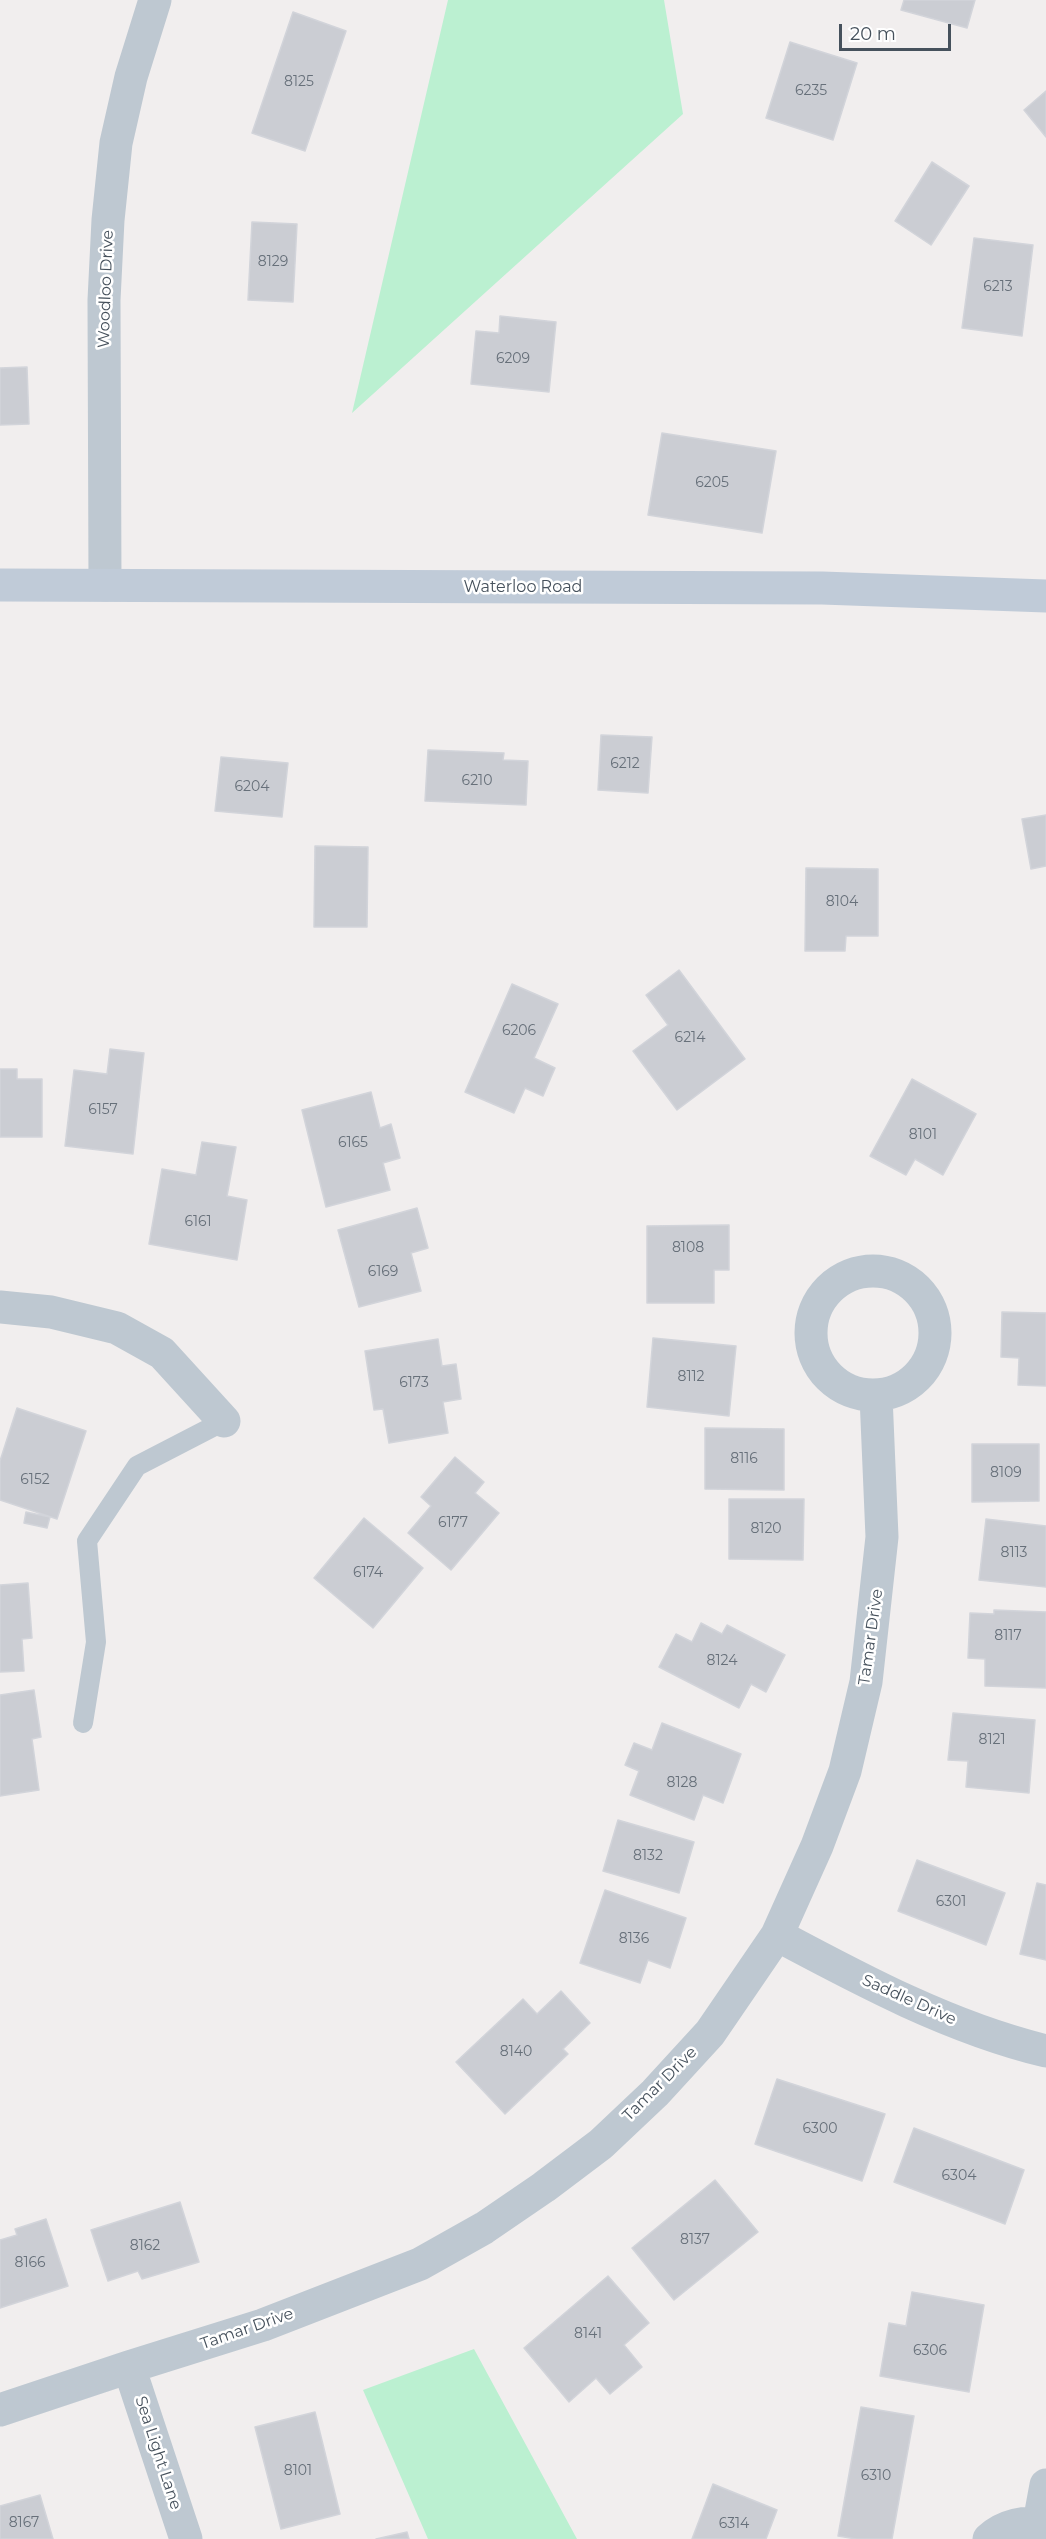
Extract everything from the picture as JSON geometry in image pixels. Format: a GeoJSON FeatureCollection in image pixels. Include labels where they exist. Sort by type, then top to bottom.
{"type":"FeatureCollection","features":[{"type":"Feature","properties":{"kind":"main road","name":"Waterloo Road"},"geometry":{"type":"LineString","coordinates":[[0,585],[822,588],[1046,596]]}},
{"type":"Feature","properties":{"kind":"street","name":"Woodloo Drive"},"geometry":{"type":"LineString","coordinates":[[105,585],[104,300],[108,220],[116,144],[131,77],[155,0]]}},
{"type":"Feature","properties":{"kind":"street"},"geometry":{"type":"LineString","coordinates":[[0,1307],[51,1312],[117,1328],[162,1353],[224,1421]]}},
{"type":"Feature","properties":{"kind":"street","name":"Tamar Drive"},"geometry":{"type":"LineString","coordinates":[[0,2410],[263,2325],[420,2264],[484,2228],[544,2187],[600,2144],[655,2092],[710,2033],[777,1935],[817,1846],[844,1771],[866,1682],[882,1537],[876,1396]]}},
{"type":"Feature","properties":{"kind":"street","name":"Saddle Drive"},"geometry":{"type":"LineString","coordinates":[[777,1935],[870,1984],[931,2012],[1046,2051]]}},
{"type":"Feature","properties":{"kind":"street","name":"Sea Light Lane"},"geometry":{"type":"LineString","coordinates":[[129,2367],[186,2539]]}},
{"type":"Feature","properties":{"kind":"street"},"geometry":{"type":"LineString","coordinates":[[988,2539],[996,2532],[1015,2524],[1042,2525],[1046,2485]]}},
{"type":"Feature","properties":{"kind":"lane"},"geometry":{"type":"LineString","coordinates":[[83,1723],[96,1642],[87,1541],[137,1466],[224,1421]]}},
{"type":"Feature","properties":{"kind":"green space"},"geometry":{"type":"Polygon","coordinates":[[[448,0],[664,0],[683,114],[352,413],[448,0]]]}},
{"type":"Feature","properties":{"kind":"green space"},"geometry":{"type":"Polygon","coordinates":[[[474,2349],[577,2539],[428,2539],[363,2390],[474,2349]]]}},
{"type":"Feature","properties":{"kind":"building"},"geometry":{"type":"Polygon","coordinates":[[[904,0],[975,0],[967,28],[901,10],[904,0]]]}},
{"type":"Feature","properties":{"kind":"building"},"geometry":{"type":"Polygon","coordinates":[[[293,12],[346,31],[305,151],[252,133],[293,12]]]}},
{"type":"Feature","properties":{"kind":"building"},"geometry":{"type":"Polygon","coordinates":[[[790,42],[857,63],[833,140],[766,118],[790,42]]]}},
{"type":"Feature","properties":{"kind":"building"},"geometry":{"type":"Polygon","coordinates":[[[1046,91],[1046,137],[1024,110],[1046,91]]]}},
{"type":"Feature","properties":{"kind":"building"},"geometry":{"type":"Polygon","coordinates":[[[932,162],[969,186],[931,245],[895,221],[932,162]]]}},
{"type":"Feature","properties":{"kind":"building"},"geometry":{"type":"Polygon","coordinates":[[[252,222],[297,224],[293,302],[248,300],[252,222]]]}},
{"type":"Feature","properties":{"kind":"building"},"geometry":{"type":"Polygon","coordinates":[[[974,238],[1033,245],[1022,336],[962,328],[974,238]]]}},
{"type":"Feature","properties":{"kind":"building"},"geometry":{"type":"Polygon","coordinates":[[[500,316],[556,322],[549,392],[471,384],[476,331],[499,333],[500,316]]]}},
{"type":"Feature","properties":{"kind":"building"},"geometry":{"type":"Polygon","coordinates":[[[27,367],[29,424],[0,425],[0,368],[27,367]]]}},
{"type":"Feature","properties":{"kind":"building"},"geometry":{"type":"Polygon","coordinates":[[[662,433],[776,451],[762,533],[648,515],[662,433]]]}},
{"type":"Feature","properties":{"kind":"building"},"geometry":{"type":"Polygon","coordinates":[[[601,735],[652,737],[648,793],[598,790],[601,735]]]}},
{"type":"Feature","properties":{"kind":"building"},"geometry":{"type":"Polygon","coordinates":[[[428,750],[504,753],[503,760],[528,761],[526,805],[425,801],[428,750]]]}},
{"type":"Feature","properties":{"kind":"building"},"geometry":{"type":"Polygon","coordinates":[[[221,757],[288,763],[282,817],[215,811],[221,757]]]}},
{"type":"Feature","properties":{"kind":"building"},"geometry":{"type":"Polygon","coordinates":[[[1046,815],[1046,866],[1031,869],[1022,819],[1046,815]]]}},
{"type":"Feature","properties":{"kind":"building"},"geometry":{"type":"Polygon","coordinates":[[[315,846],[368,847],[367,927],[314,927],[315,846]]]}},
{"type":"Feature","properties":{"kind":"building"},"geometry":{"type":"Polygon","coordinates":[[[806,868],[878,869],[878,936],[846,936],[845,951],[805,951],[806,868]]]}},
{"type":"Feature","properties":{"kind":"building"},"geometry":{"type":"Polygon","coordinates":[[[679,970],[745,1059],[677,1110],[633,1051],[668,1025],[646,995],[679,970]]]}},
{"type":"Feature","properties":{"kind":"building"},"geometry":{"type":"Polygon","coordinates":[[[512,984],[558,1004],[534,1058],[555,1068],[543,1096],[525,1088],[514,1113],[465,1092],[512,984]]]}},
{"type":"Feature","properties":{"kind":"building"},"geometry":{"type":"Polygon","coordinates":[[[110,1049],[144,1053],[133,1154],[65,1146],[74,1070],[107,1074],[110,1049]]]}},
{"type":"Feature","properties":{"kind":"building"},"geometry":{"type":"Polygon","coordinates":[[[0,1069],[17,1069],[17,1079],[42,1079],[42,1137],[0,1137],[0,1069]]]}},
{"type":"Feature","properties":{"kind":"building"},"geometry":{"type":"Polygon","coordinates":[[[912,1079],[976,1114],[943,1175],[915,1159],[906,1175],[870,1156],[912,1079]]]}},
{"type":"Feature","properties":{"kind":"building"},"geometry":{"type":"Polygon","coordinates":[[[371,1092],[380,1128],[391,1124],[400,1158],[383,1163],[390,1190],[326,1207],[302,1110],[371,1092]]]}},
{"type":"Feature","properties":{"kind":"building"},"geometry":{"type":"Polygon","coordinates":[[[202,1142],[236,1147],[227,1196],[247,1200],[237,1260],[149,1244],[162,1169],[196,1175],[202,1142]]]}},
{"type":"Feature","properties":{"kind":"building"},"geometry":{"type":"Polygon","coordinates":[[[417,1208],[428,1248],[411,1253],[421,1291],[359,1307],[338,1230],[417,1208]]]}},
{"type":"Feature","properties":{"kind":"building"},"geometry":{"type":"Polygon","coordinates":[[[729,1225],[729,1270],[714,1270],[714,1303],[647,1303],[647,1226],[729,1225]]]}},
{"type":"Feature","properties":{"kind":"building"},"geometry":{"type":"Polygon","coordinates":[[[1002,1312],[1046,1313],[1046,1386],[1018,1385],[1019,1358],[1001,1357],[1002,1312]]]}},
{"type":"Feature","properties":{"kind":"building"},"geometry":{"type":"Polygon","coordinates":[[[653,1338],[736,1346],[729,1416],[647,1407],[653,1338]]]}},
{"type":"Feature","properties":{"kind":"building"},"geometry":{"type":"Polygon","coordinates":[[[438,1339],[442,1366],[456,1364],[461,1399],[443,1402],[448,1433],[389,1443],[383,1409],[374,1410],[365,1351],[438,1339]]]}},
{"type":"Feature","properties":{"kind":"building"},"geometry":{"type":"Polygon","coordinates":[[[17,1408],[86,1431],[57,1519],[0,1500],[0,1461],[17,1408]]]}},
{"type":"Feature","properties":{"kind":"building"},"geometry":{"type":"Polygon","coordinates":[[[705,1428],[784,1429],[784,1490],[705,1489],[705,1428]]]}},
{"type":"Feature","properties":{"kind":"building"},"geometry":{"type":"Polygon","coordinates":[[[972,1444],[1039,1444],[1039,1501],[972,1502],[972,1444]]]}},
{"type":"Feature","properties":{"kind":"building"},"geometry":{"type":"Polygon","coordinates":[[[455,1457],[484,1482],[475,1493],[499,1513],[451,1570],[408,1533],[431,1506],[421,1497],[455,1457]]]}},
{"type":"Feature","properties":{"kind":"building"},"geometry":{"type":"Polygon","coordinates":[[[729,1499],[804,1499],[803,1560],[729,1559],[729,1499]]]}},
{"type":"Feature","properties":{"kind":"building"},"geometry":{"type":"Polygon","coordinates":[[[26,1512],[50,1517],[47,1528],[24,1523],[26,1512]]]}},
{"type":"Feature","properties":{"kind":"building"},"geometry":{"type":"Polygon","coordinates":[[[364,1518],[423,1568],[373,1628],[314,1578],[364,1518]]]}},
{"type":"Feature","properties":{"kind":"building"},"geometry":{"type":"Polygon","coordinates":[[[986,1519],[1046,1526],[1046,1587],[979,1580],[986,1519]]]}},
{"type":"Feature","properties":{"kind":"building"},"geometry":{"type":"Polygon","coordinates":[[[28,1583],[32,1638],[22,1639],[24,1671],[0,1672],[0,1585],[28,1583]]]}},
{"type":"Feature","properties":{"kind":"building"},"geometry":{"type":"Polygon","coordinates":[[[994,1610],[1046,1612],[1046,1688],[985,1686],[985,1659],[968,1658],[970,1613],[994,1614],[994,1610]]]}},
{"type":"Feature","properties":{"kind":"building"},"geometry":{"type":"Polygon","coordinates":[[[701,1623],[722,1634],[727,1625],[785,1655],[766,1692],[751,1684],[739,1708],[659,1667],[676,1634],[692,1642],[701,1623]]]}},
{"type":"Feature","properties":{"kind":"building"},"geometry":{"type":"Polygon","coordinates":[[[34,1690],[41,1737],[32,1739],[39,1790],[0,1796],[0,1695],[34,1690]]]}},
{"type":"Feature","properties":{"kind":"building"},"geometry":{"type":"Polygon","coordinates":[[[953,1713],[1035,1720],[1029,1793],[966,1787],[968,1761],[948,1760],[953,1713]]]}},
{"type":"Feature","properties":{"kind":"building"},"geometry":{"type":"Polygon","coordinates":[[[662,1723],[741,1754],[723,1803],[703,1795],[694,1820],[630,1795],[639,1771],[625,1765],[634,1743],[652,1750],[662,1723]]]}},
{"type":"Feature","properties":{"kind":"building"},"geometry":{"type":"Polygon","coordinates":[[[618,1820],[694,1842],[679,1893],[603,1871],[618,1820]]]}},
{"type":"Feature","properties":{"kind":"building"},"geometry":{"type":"Polygon","coordinates":[[[917,1860],[1005,1893],[986,1945],[898,1911],[917,1860]]]}},
{"type":"Feature","properties":{"kind":"building"},"geometry":{"type":"Polygon","coordinates":[[[1037,1883],[1046,1885],[1046,1960],[1020,1954],[1037,1883]]]}},
{"type":"Feature","properties":{"kind":"building"},"geometry":{"type":"Polygon","coordinates":[[[605,1890],[686,1918],[670,1968],[648,1960],[640,1983],[580,1963],[605,1890]]]}},
{"type":"Feature","properties":{"kind":"building"},"geometry":{"type":"Polygon","coordinates":[[[561,1991],[590,2023],[563,2049],[568,2054],[505,2114],[456,2062],[523,1999],[537,2014],[561,1991]]]}},
{"type":"Feature","properties":{"kind":"building"},"geometry":{"type":"Polygon","coordinates":[[[777,2079],[885,2114],[862,2181],[755,2144],[777,2079]]]}},
{"type":"Feature","properties":{"kind":"building"},"geometry":{"type":"Polygon","coordinates":[[[914,2128],[1024,2170],[1005,2224],[894,2182],[914,2128]]]}},
{"type":"Feature","properties":{"kind":"building"},"geometry":{"type":"Polygon","coordinates":[[[715,2180],[758,2232],[674,2300],[632,2248],[715,2180]]]}},
{"type":"Feature","properties":{"kind":"building"},"geometry":{"type":"Polygon","coordinates":[[[180,2202],[199,2262],[142,2279],[138,2271],[108,2281],[91,2230],[180,2202]]]}},
{"type":"Feature","properties":{"kind":"building"},"geometry":{"type":"Polygon","coordinates":[[[46,2219],[68,2286],[0,2308],[0,2240],[17,2235],[15,2229],[46,2219]]]}},
{"type":"Feature","properties":{"kind":"building"},"geometry":{"type":"Polygon","coordinates":[[[608,2276],[649,2323],[624,2345],[642,2367],[610,2394],[596,2378],[569,2402],[524,2348],[608,2276]]]}},
{"type":"Feature","properties":{"kind":"building"},"geometry":{"type":"Polygon","coordinates":[[[912,2292],[984,2305],[969,2392],[880,2376],[889,2323],[906,2326],[912,2292]]]}},
{"type":"Feature","properties":{"kind":"building"},"geometry":{"type":"Polygon","coordinates":[[[861,2407],[914,2416],[892,2539],[856,2539],[838,2536],[861,2407]]]}},
{"type":"Feature","properties":{"kind":"building"},"geometry":{"type":"Polygon","coordinates":[[[315,2412],[340,2514],[281,2529],[255,2427],[315,2412]]]}},
{"type":"Feature","properties":{"kind":"building"},"geometry":{"type":"Polygon","coordinates":[[[713,2484],[777,2510],[766,2539],[692,2539],[713,2484]]]}},
{"type":"Feature","properties":{"kind":"building"},"geometry":{"type":"Polygon","coordinates":[[[40,2495],[53,2539],[0,2539],[0,2506],[40,2495]]]}},
{"type":"Feature","properties":{"kind":"building"},"geometry":{"type":"Polygon","coordinates":[[[407,2532],[409,2539],[376,2539],[407,2532]]]}}]}
